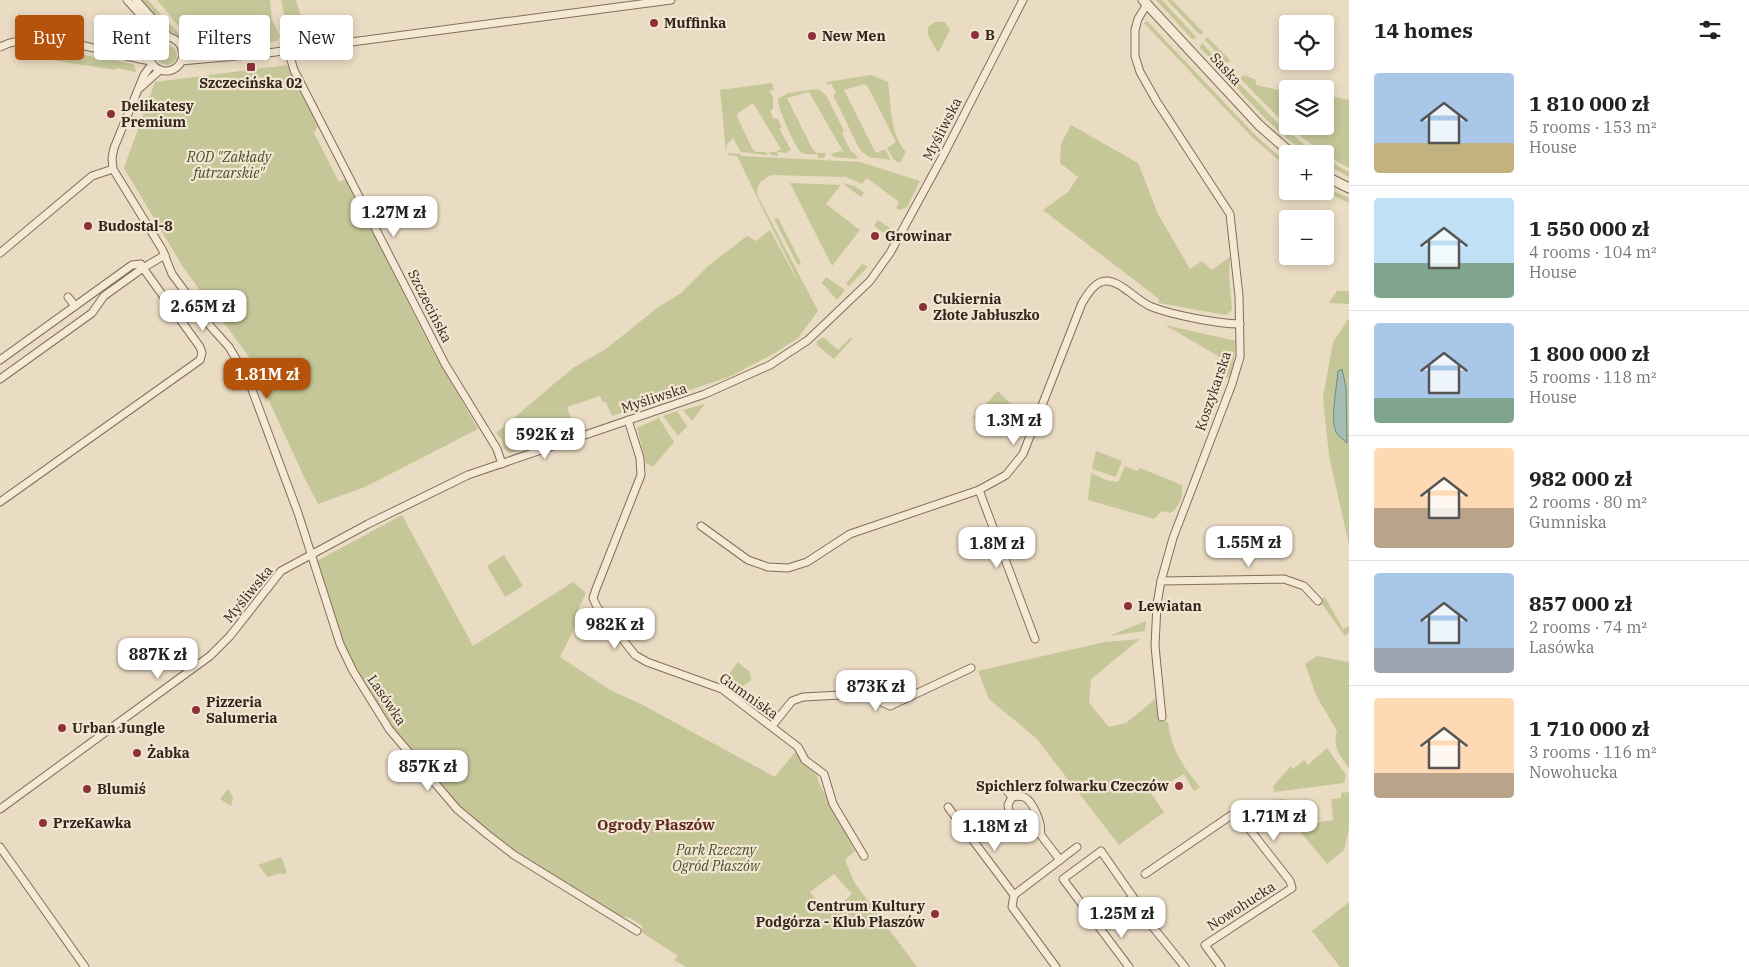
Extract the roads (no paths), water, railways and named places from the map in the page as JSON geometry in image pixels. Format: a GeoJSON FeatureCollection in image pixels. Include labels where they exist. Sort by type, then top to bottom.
{"type":"FeatureCollection","features":[{"type":"Feature","properties":{"kind":"street"},"geometry":{"type":"LineString","coordinates":[[127,0],[140,15]]}},
{"type":"Feature","properties":{"kind":"street"},"geometry":{"type":"LineString","coordinates":[[136,0],[149,15]]}},
{"type":"Feature","properties":{"kind":"street"},"geometry":{"type":"LineString","coordinates":[[353,41],[670,0]]}},
{"type":"Feature","properties":{"kind":"street","name":"Myśliwska"},"geometry":{"type":"LineString","coordinates":[[0,809],[210,656],[230,636],[276,574],[449,483],[705,394],[770,365],[808,340],[870,281],[890,253],[1023,0]]}},
{"type":"Feature","properties":{"kind":"street","name":"Saska"},"geometry":{"type":"LineString","coordinates":[[1145,2],[1259,125],[1282,145]]}},
{"type":"Feature","properties":{"kind":"street","name":"Koszykarska"},"geometry":{"type":"LineString","coordinates":[[1145,2],[1135,30],[1135,56],[1140,72],[1157,102],[1230,214],[1239,296],[1240,324],[1240,357],[1237,367],[1173,538],[1161,581],[1157,604],[1155,646],[1162,717]]}},
{"type":"Feature","properties":{"kind":"street"},"geometry":{"type":"LineString","coordinates":[[169,37],[179,44]]}},
{"type":"Feature","properties":{"kind":"street"},"geometry":{"type":"LineString","coordinates":[[0,47],[12,42],[30,39],[94,49]]}},
{"type":"Feature","properties":{"kind":"street"},"geometry":{"type":"LineString","coordinates":[[144,60],[151,62],[160,70]]}},
{"type":"Feature","properties":{"kind":"street"},"geometry":{"type":"LineString","coordinates":[[138,90],[160,70],[174,68],[181,61],[190,60]]}},
{"type":"Feature","properties":{"kind":"street","name":"Szczecińska"},"geometry":{"type":"LineString","coordinates":[[291,60],[294,70],[445,364],[496,448],[502,464]]}},
{"type":"Feature","properties":{"kind":"street"},"geometry":{"type":"LineString","coordinates":[[0,253],[92,176],[113,169],[112,158],[114,148],[151,62]]}},
{"type":"Feature","properties":{"kind":"street","name":"Lasówka"},"geometry":{"type":"LineString","coordinates":[[113,169],[165,255],[172,274],[229,348],[248,379],[312,554],[340,644],[353,670],[389,729],[457,809],[514,855],[637,931]]}},
{"type":"Feature","properties":{"kind":"street"},"geometry":{"type":"LineString","coordinates":[[1334,180],[1349,188]]}},
{"type":"Feature","properties":{"kind":"street"},"geometry":{"type":"LineString","coordinates":[[68,203],[70,194]]}},
{"type":"Feature","properties":{"kind":"street"},"geometry":{"type":"LineString","coordinates":[[0,379],[92,313],[104,296],[165,255]]}},
{"type":"Feature","properties":{"kind":"street"},"geometry":{"type":"LineString","coordinates":[[0,360],[132,265],[141,264],[200,346],[202,353],[200,360],[0,502]]}},
{"type":"Feature","properties":{"kind":"street"},"geometry":{"type":"LineString","coordinates":[[701,526],[748,560],[768,567],[788,568],[807,562],[850,534],[980,490],[1006,475],[1023,454],[1082,304],[1097,284],[1106,280],[1117,282],[1137,300],[1153,308],[1227,324],[1240,324]]}},
{"type":"Feature","properties":{"kind":"street"},"geometry":{"type":"LineString","coordinates":[[68,297],[74,306]]}},
{"type":"Feature","properties":{"kind":"street","name":"Gumniska"},"geometry":{"type":"LineString","coordinates":[[628,420],[640,458],[641,475],[596,589],[593,598],[597,607],[625,645],[641,659],[715,684],[772,726],[798,748],[805,760],[824,774],[833,804],[864,856]]}},
{"type":"Feature","properties":{"kind":"street"},"geometry":{"type":"LineString","coordinates":[[980,490],[1035,639]]}},
{"type":"Feature","properties":{"kind":"street"},"geometry":{"type":"LineString","coordinates":[[1161,581],[1284,579],[1304,586],[1318,601]]}},
{"type":"Feature","properties":{"kind":"street"},"geometry":{"type":"LineString","coordinates":[[772,726],[792,701],[803,697],[860,694],[868,695],[890,706],[972,668]]}},
{"type":"Feature","properties":{"kind":"street"},"geometry":{"type":"LineString","coordinates":[[1003,786],[1012,797]]}},
{"type":"Feature","properties":{"kind":"street"},"geometry":{"type":"LineString","coordinates":[[1012,797],[1022,796],[1029,800],[1040,822],[1040,834],[1060,860]]}},
{"type":"Feature","properties":{"kind":"street"},"geometry":{"type":"LineString","coordinates":[[1012,797],[1008,805],[1010,814],[1027,832],[1033,835],[1040,834]]}},
{"type":"Feature","properties":{"kind":"street"},"geometry":{"type":"LineString","coordinates":[[948,807],[1014,895]]}},
{"type":"Feature","properties":{"kind":"street","name":"Nowohucka"},"geometry":{"type":"LineString","coordinates":[[1144,874],[1236,812],[1280,868],[1292,888],[1205,944],[1221,967]]}},
{"type":"Feature","properties":{"kind":"street"},"geometry":{"type":"LineString","coordinates":[[0,847],[85,967]]}},
{"type":"Feature","properties":{"kind":"street"},"geometry":{"type":"LineString","coordinates":[[1056,967],[1012,907],[1014,895],[1077,847]]}},
{"type":"Feature","properties":{"kind":"street"},"geometry":{"type":"LineString","coordinates":[[1128,967],[1063,879],[1101,851],[1148,920],[1185,967]]}},
{"type":"Feature","properties":{"kind":"street"},"geometry":{"type":"LineString","coordinates":[[1097,924],[1134,897]]}},
{"type":"Feature","properties":{"kind":"place","name":"Muffinka"},"geometry":{"type":"Point","coordinates":[654,23]}},
{"type":"Feature","properties":{"kind":"place","name":"B"},"geometry":{"type":"Point","coordinates":[975,35]}},
{"type":"Feature","properties":{"kind":"place","name":"New Men"},"geometry":{"type":"Point","coordinates":[812,36]}},
{"type":"Feature","properties":{"kind":"place","name":"Szczecińska 02"},"geometry":{"type":"Point","coordinates":[251,67]}},
{"type":"Feature","properties":{"kind":"place","name":"Delikatesy Premium"},"geometry":{"type":"Point","coordinates":[111,114]}},
{"type":"Feature","properties":{"kind":"place","name":"Budostal-8"},"geometry":{"type":"Point","coordinates":[88,226]}},
{"type":"Feature","properties":{"kind":"place","name":"Growinar"},"geometry":{"type":"Point","coordinates":[875,236]}},
{"type":"Feature","properties":{"kind":"place","name":"Cukiernia Złote Jabłuszko"},"geometry":{"type":"Point","coordinates":[923,307]}},
{"type":"Feature","properties":{"kind":"place","name":"Lewiatan"},"geometry":{"type":"Point","coordinates":[1128,606]}},
{"type":"Feature","properties":{"kind":"place","name":"Pizzeria Salumeria"},"geometry":{"type":"Point","coordinates":[196,710]}},
{"type":"Feature","properties":{"kind":"place","name":"Urban Jungle"},"geometry":{"type":"Point","coordinates":[62,728]}},
{"type":"Feature","properties":{"kind":"place","name":"Żabka"},"geometry":{"type":"Point","coordinates":[137,753]}},
{"type":"Feature","properties":{"kind":"place","name":"Spichlerz folwarku Czeczów"},"geometry":{"type":"Point","coordinates":[1179,786]}},
{"type":"Feature","properties":{"kind":"place","name":"Blumiś"},"geometry":{"type":"Point","coordinates":[87,789]}},
{"type":"Feature","properties":{"kind":"place","name":"PrzeKawka"},"geometry":{"type":"Point","coordinates":[43,823]}},
{"type":"Feature","properties":{"kind":"place","name":"Centrum Kultury Podgórza - Klub Płaszów"},"geometry":{"type":"Point","coordinates":[935,914]}},
{"type":"Feature","properties":{"kind":"district","name":"Ogrody Płaszów"},"geometry":{"type":"Point","coordinates":[656,824]}},
{"type":"Feature","properties":{"kind":"park label","name":"ROD \"Zakłady futrzarskie\""},"geometry":{"type":"Point","coordinates":[229,166]}},
{"type":"Feature","properties":{"kind":"park label","name":"Park Rzeczny Ogród Płaszów"},"geometry":{"type":"Point","coordinates":[716,858]}}]}
